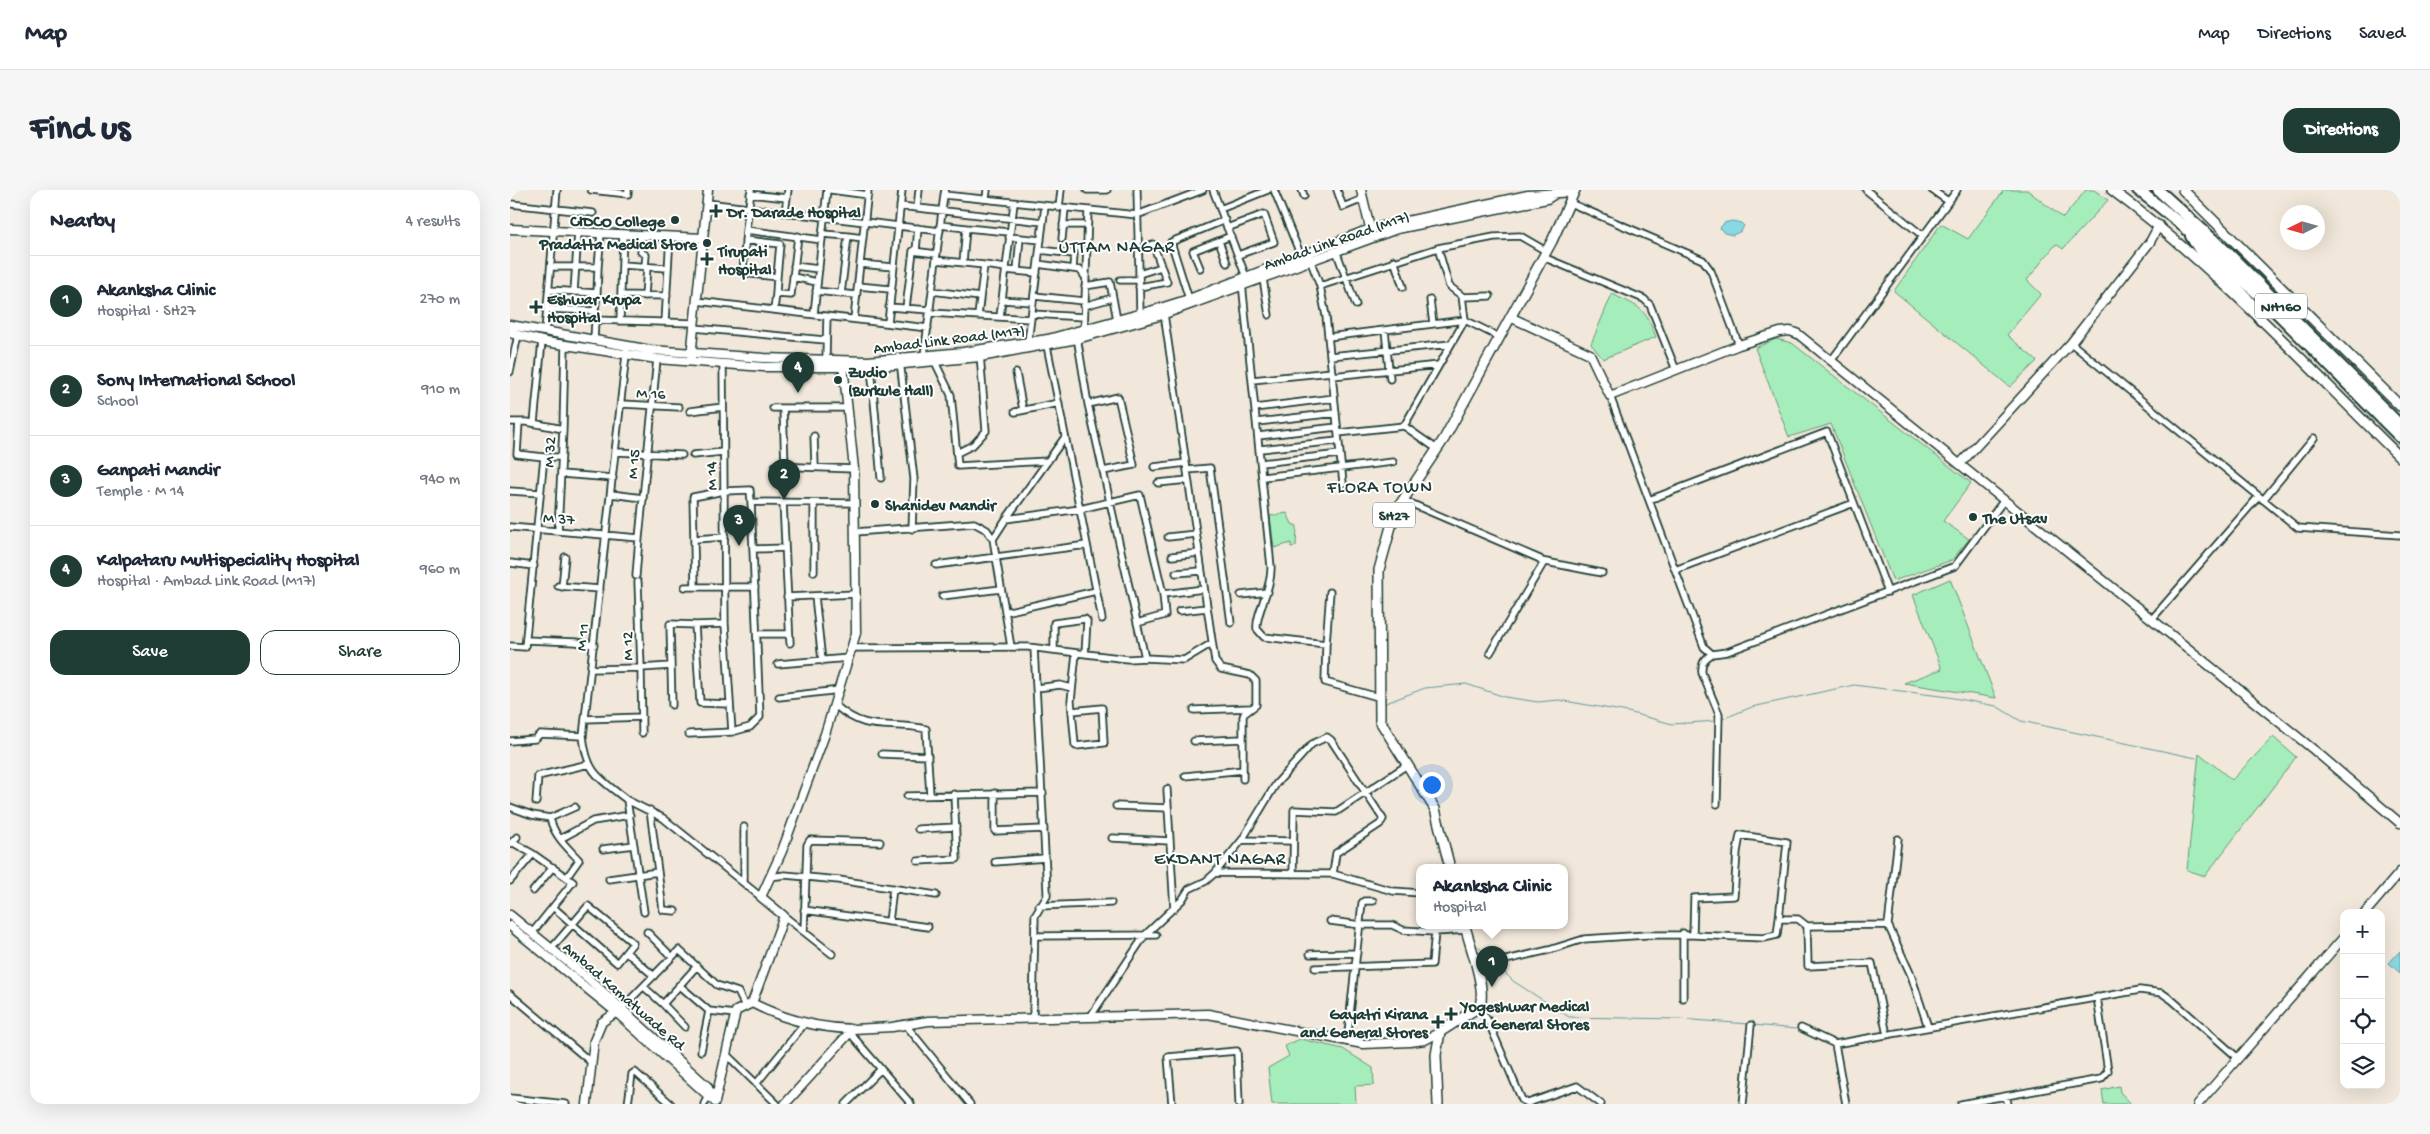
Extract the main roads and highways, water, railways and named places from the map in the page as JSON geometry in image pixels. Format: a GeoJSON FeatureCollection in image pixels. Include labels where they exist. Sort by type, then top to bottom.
{"type":"FeatureCollection","features":[{"type":"Feature","properties":{"kind":"highway","name":"NH160"},"geometry":{"type":"LineString","coordinates":[[2138,190],[2187,229],[2400,437]]}},
{"type":"Feature","properties":{"kind":"highway","name":"NH160"},"geometry":{"type":"LineString","coordinates":[[2158,190],[2229,254],[2400,426]]}},
{"type":"Feature","properties":{"kind":"highway"},"geometry":{"type":"LineString","coordinates":[[2187,229],[2203,255],[2256,309],[2261,320]]}},
{"type":"Feature","properties":{"kind":"main road"},"geometry":{"type":"LineString","coordinates":[[2112,190],[2159,225],[2261,320],[2400,457]]}},
{"type":"Feature","properties":{"kind":"main road"},"geometry":{"type":"LineString","coordinates":[[2183,190],[2400,406]]}},
{"type":"Feature","properties":{"kind":"main road","name":"SH27"},"geometry":{"type":"LineString","coordinates":[[1449,864],[1435,809],[1380,721],[1378,697],[1379,570],[1395,512],[1437,449],[1544,254],[1575,191]]}},
{"type":"Feature","properties":{"kind":"main road"},"geometry":{"type":"LineString","coordinates":[[1438,1104],[1436,1043],[1440,1032],[1453,1021],[1479,1007],[1482,997],[1465,929]]}},
{"type":"Feature","properties":{"kind":"water"},"geometry":{"type":"Polygon","coordinates":[[[1732,221],[1741,223],[1744,226],[1741,231],[1733,235],[1724,233],[1720,228],[1724,223],[1732,221]]]}},
{"type":"Feature","properties":{"kind":"water"},"geometry":{"type":"Polygon","coordinates":[[[2400,951],[2400,973],[2389,963],[2400,951]]]}},
{"type":"Feature","properties":{"kind":"waterway"},"geometry":{"type":"LineString","coordinates":[[1386,703],[1425,688],[1466,684],[1505,697],[1538,702],[1559,700],[1628,712],[1672,724],[1717,721]]}},
{"type":"Feature","properties":{"kind":"waterway"},"geometry":{"type":"LineString","coordinates":[[1720,720],[1752,707],[1854,685],[1948,697],[1996,706],[2021,721],[2196,758]]}},
{"type":"Feature","properties":{"kind":"waterway"},"geometry":{"type":"LineString","coordinates":[[1474,943],[1493,961]]}},
{"type":"Feature","properties":{"kind":"waterway"},"geometry":{"type":"LineString","coordinates":[[1496,964],[1513,981],[1569,1017],[1679,1019],[1749,1024]]}},
{"type":"Feature","properties":{"kind":"waterway"},"geometry":{"type":"LineString","coordinates":[[1753,1025],[1796,1029]]}},
{"type":"Feature","properties":{"kind":"place","name":"Dr. Darade Hospital"},"geometry":{"type":"Point","coordinates":[716,211]}},
{"type":"Feature","properties":{"kind":"place","name":"CIDCO College"},"geometry":{"type":"Point","coordinates":[675,220]}},
{"type":"Feature","properties":{"kind":"place","name":"Pradatta Medical Store"},"geometry":{"type":"Point","coordinates":[707,243]}},
{"type":"Feature","properties":{"kind":"place","name":"Tirupati Hospital"},"geometry":{"type":"Point","coordinates":[707,259]}},
{"type":"Feature","properties":{"kind":"place","name":"Eshwar Krupa Hospital"},"geometry":{"type":"Point","coordinates":[536,307]}},
{"type":"Feature","properties":{"kind":"place","name":"Zudio (Burkule Hall)"},"geometry":{"type":"Point","coordinates":[838,380]}},
{"type":"Feature","properties":{"kind":"place","name":"Kalpataru Multispeciality Hospital"},"geometry":{"type":"Point","coordinates":[798,393]}},
{"type":"Feature","properties":{"kind":"place","name":"Sony International School"},"geometry":{"type":"Point","coordinates":[784,500]}},
{"type":"Feature","properties":{"kind":"place","name":"Shanidev Mandir"},"geometry":{"type":"Point","coordinates":[875,504]}},
{"type":"Feature","properties":{"kind":"place","name":"The Utsav"},"geometry":{"type":"Point","coordinates":[1973,517]}},
{"type":"Feature","properties":{"kind":"place","name":"Ganpati Mandir"},"geometry":{"type":"Point","coordinates":[739,546]}},
{"type":"Feature","properties":{"kind":"place","name":"Akanksha Clinic"},"geometry":{"type":"Point","coordinates":[1492,987]}},
{"type":"Feature","properties":{"kind":"place","name":"Yogeshwar Medical and General Stores"},"geometry":{"type":"Point","coordinates":[1451,1014]}},
{"type":"Feature","properties":{"kind":"place","name":"Gayatri Kirana and General Stores"},"geometry":{"type":"Point","coordinates":[1438,1022]}},
{"type":"Feature","properties":{"kind":"district","name":"UTTAM NAGAR"},"geometry":{"type":"Point","coordinates":[1117,246]}},
{"type":"Feature","properties":{"kind":"district","name":"FLORA TOWN"},"geometry":{"type":"Point","coordinates":[1380,486]}},
{"type":"Feature","properties":{"kind":"district","name":"EKDANT NAGAR"},"geometry":{"type":"Point","coordinates":[1220,858]}}]}
